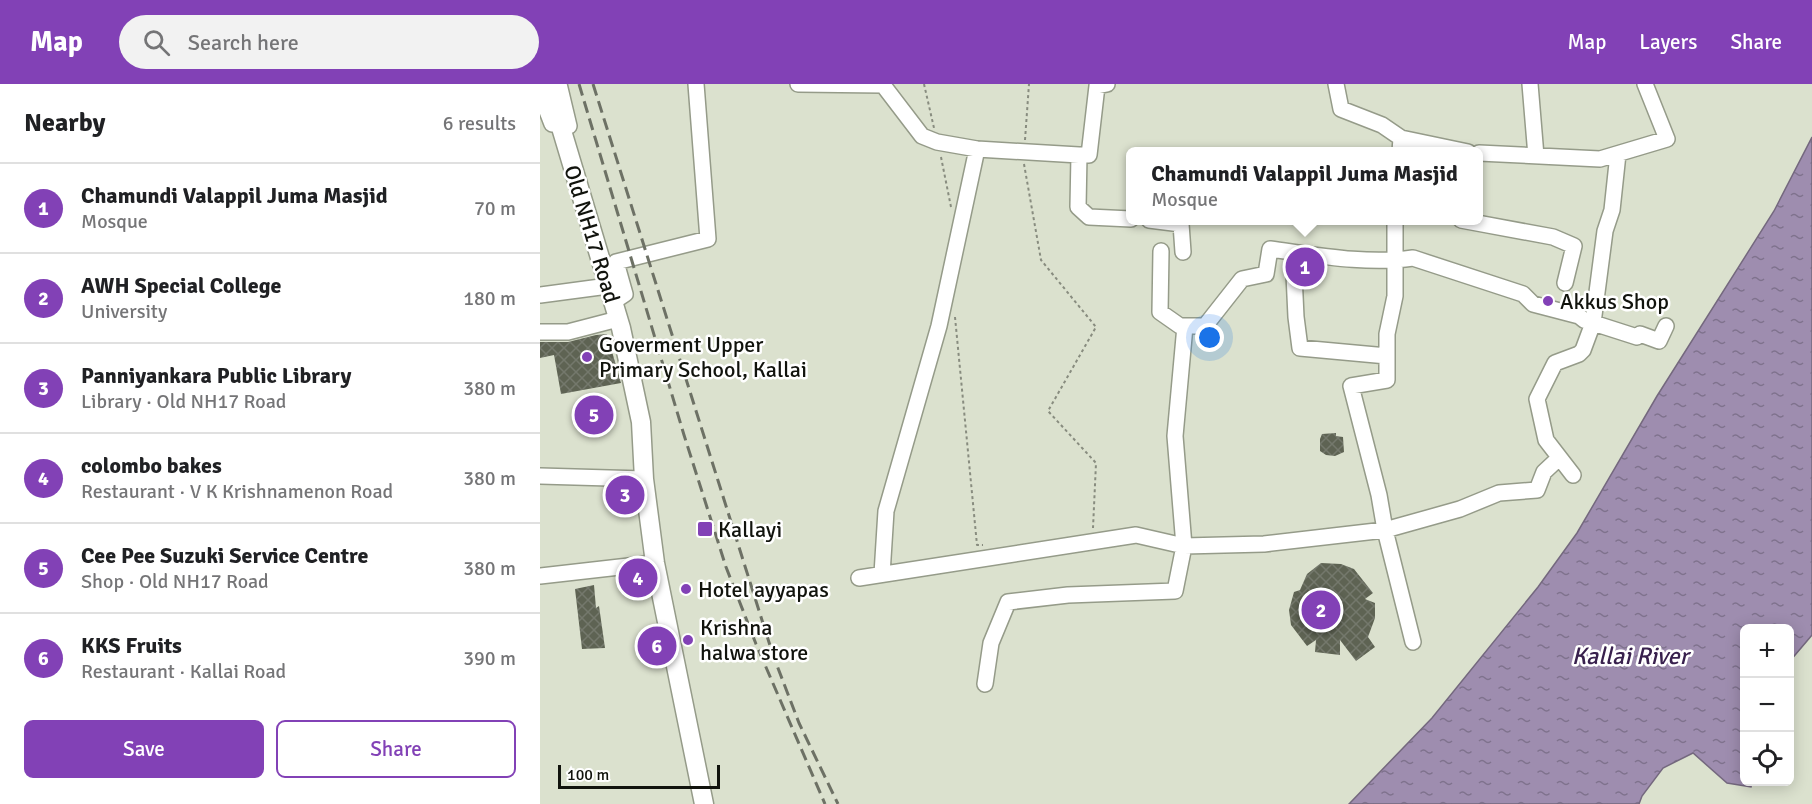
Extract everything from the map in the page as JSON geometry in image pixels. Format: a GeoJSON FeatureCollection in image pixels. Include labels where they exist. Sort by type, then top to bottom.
{"type":"FeatureCollection","features":[{"type":"Feature","properties":{"kind":"main road","name":"Old NH17 Road"},"geometry":{"type":"LineString","coordinates":[[548,84],[547,99],[575,179],[613,302],[641,422],[644,479],[655,563],[704,804]]}},
{"type":"Feature","properties":{"kind":"street"},"geometry":{"type":"LineString","coordinates":[[559,84],[577,165],[575,179]]}},
{"type":"Feature","properties":{"kind":"street"},"geometry":{"type":"LineString","coordinates":[[540,332],[568,332],[625,294],[616,262],[708,239],[696,84]]}},
{"type":"Feature","properties":{"kind":"street"},"geometry":{"type":"LineString","coordinates":[[798,84],[883,85],[922,136],[937,142],[977,149],[1079,155],[1089,155],[1097,86],[1107,84]]}},
{"type":"Feature","properties":{"kind":"street"},"geometry":{"type":"LineString","coordinates":[[1336,84],[1341,109],[1382,125],[1400,145],[1419,147]]}},
{"type":"Feature","properties":{"kind":"street"},"geometry":{"type":"LineString","coordinates":[[1530,84],[1536,156]]}},
{"type":"Feature","properties":{"kind":"street"},"geometry":{"type":"LineString","coordinates":[[1483,153],[1600,159],[1667,139],[1645,84]]}},
{"type":"Feature","properties":{"kind":"street"},"geometry":{"type":"LineString","coordinates":[[882,574],[886,511],[939,326],[977,149]]}},
{"type":"Feature","properties":{"kind":"street"},"geometry":{"type":"LineString","coordinates":[[1573,475],[1546,440],[1538,399],[1555,363],[1579,354],[1583,350],[1593,323],[1605,231],[1612,210],[1618,154]]}},
{"type":"Feature","properties":{"kind":"street"},"geometry":{"type":"LineString","coordinates":[[1079,155],[1078,207],[1089,217],[1126,219]]}},
{"type":"Feature","properties":{"kind":"street"},"geometry":{"type":"LineString","coordinates":[[1483,224],[1553,237],[1574,246],[1565,283]]}},
{"type":"Feature","properties":{"kind":"street"},"geometry":{"type":"LineString","coordinates":[[1181,225],[1183,252]]}},
{"type":"Feature","properties":{"kind":"street"},"geometry":{"type":"LineString","coordinates":[[1395,225],[1395,296],[1387,334],[1388,380],[1351,386],[1413,642]]}},
{"type":"Feature","properties":{"kind":"street"},"geometry":{"type":"LineString","coordinates":[[1161,250],[1160,312],[1180,326],[1205,326],[1242,279],[1266,274],[1270,249],[1395,261],[1413,258],[1523,294],[1533,304],[1579,316],[1584,320],[1637,337],[1640,334],[1659,341],[1666,326]]}},
{"type":"Feature","properties":{"kind":"street"},"geometry":{"type":"LineString","coordinates":[[1293,252],[1300,348],[1387,356]]}},
{"type":"Feature","properties":{"kind":"street"},"geometry":{"type":"LineString","coordinates":[[540,295],[613,302]]}},
{"type":"Feature","properties":{"kind":"street"},"geometry":{"type":"LineString","coordinates":[[985,684],[991,643],[1008,602],[1068,595],[1175,591],[1184,546],[1175,436],[1185,326]]}},
{"type":"Feature","properties":{"kind":"street"},"geometry":{"type":"LineString","coordinates":[[859,578],[1136,535],[1184,546],[1264,544],[1385,530],[1460,509],[1499,493],[1538,490],[1545,472],[1559,458]]}},
{"type":"Feature","properties":{"kind":"street"},"geometry":{"type":"LineString","coordinates":[[540,476],[644,479]]}},
{"type":"Feature","properties":{"kind":"street"},"geometry":{"type":"LineString","coordinates":[[540,576],[655,563]]}},
{"type":"Feature","properties":{"kind":"path"},"geometry":{"type":"LineString","coordinates":[[924,84],[951,206],[951,218]]}},
{"type":"Feature","properties":{"kind":"path"},"geometry":{"type":"LineString","coordinates":[[1024,150],[1029,84]]}},
{"type":"Feature","properties":{"kind":"path"},"geometry":{"type":"LineString","coordinates":[[1024,161],[1041,260],[1096,327],[1048,411],[1096,463],[1093,537]]}},
{"type":"Feature","properties":{"kind":"path"},"geometry":{"type":"LineString","coordinates":[[955,312],[955,336],[977,545],[989,545]]}},
{"type":"Feature","properties":{"kind":"water","name":"Kallai River"},"geometry":{"type":"Polygon","coordinates":[[[1812,137],[1812,635],[1794,656],[1794,624],[1740,624],[1740,785],[1727,783],[1693,753],[1663,768],[1642,796],[1639,804],[1349,804],[1432,718],[1538,587],[1577,533],[1657,396],[1774,211],[1812,137]]]}},
{"type":"Feature","properties":{"kind":"building"},"geometry":{"type":"Polygon","coordinates":[[[607,334],[621,383],[561,394],[554,355],[540,358],[540,342],[568,342],[607,334]]]}},
{"type":"Feature","properties":{"kind":"building"},"geometry":{"type":"Polygon","coordinates":[[[1336,433],[1336,436],[1343,437],[1344,452],[1335,456],[1326,455],[1320,451],[1322,434],[1336,433]]]}},
{"type":"Feature","properties":{"kind":"building"},"geometry":{"type":"Polygon","coordinates":[[[1321,563],[1341,564],[1354,569],[1373,593],[1365,599],[1375,603],[1375,618],[1368,637],[1375,647],[1356,661],[1340,640],[1340,655],[1315,652],[1316,640],[1307,646],[1291,625],[1289,610],[1294,592],[1300,590],[1307,574],[1321,563]]]}},
{"type":"Feature","properties":{"kind":"building"},"geometry":{"type":"Polygon","coordinates":[[[594,585],[596,608],[599,606],[605,648],[582,649],[575,589],[594,585]]]}},
{"type":"Feature","properties":{"kind":"railway"},"geometry":{"type":"LineString","coordinates":[[579,84],[726,567],[756,644],[825,804]]}},
{"type":"Feature","properties":{"kind":"railway"},"geometry":{"type":"LineString","coordinates":[[593,84],[773,655],[799,723],[838,804]]}},
{"type":"Feature","properties":{"kind":"place","name":"Chamundi Valappil Juma Masjid"},"geometry":{"type":"Point","coordinates":[1305,267]}},
{"type":"Feature","properties":{"kind":"place","name":"Akkus Shop"},"geometry":{"type":"Point","coordinates":[1548,301]}},
{"type":"Feature","properties":{"kind":"place","name":"Goverment Upper Primary School, Kallai"},"geometry":{"type":"Point","coordinates":[587,357]}},
{"type":"Feature","properties":{"kind":"place","name":"Cee Pee Suzuki Service Centre"},"geometry":{"type":"Point","coordinates":[594,415]}},
{"type":"Feature","properties":{"kind":"place","name":"Panniyankara Public Library"},"geometry":{"type":"Point","coordinates":[625,495]}},
{"type":"Feature","properties":{"kind":"place","name":"Kallayi"},"geometry":{"type":"Point","coordinates":[705,529]}},
{"type":"Feature","properties":{"kind":"place","name":"colombo bakes"},"geometry":{"type":"Point","coordinates":[638,578]}},
{"type":"Feature","properties":{"kind":"place","name":"Hotel ayyapas"},"geometry":{"type":"Point","coordinates":[686,589]}},
{"type":"Feature","properties":{"kind":"place","name":"AWH Special College"},"geometry":{"type":"Point","coordinates":[1321,610]}},
{"type":"Feature","properties":{"kind":"place","name":"Krishna halwa store"},"geometry":{"type":"Point","coordinates":[688,640]}},
{"type":"Feature","properties":{"kind":"place","name":"KKS Fruits"},"geometry":{"type":"Point","coordinates":[657,646]}}]}
